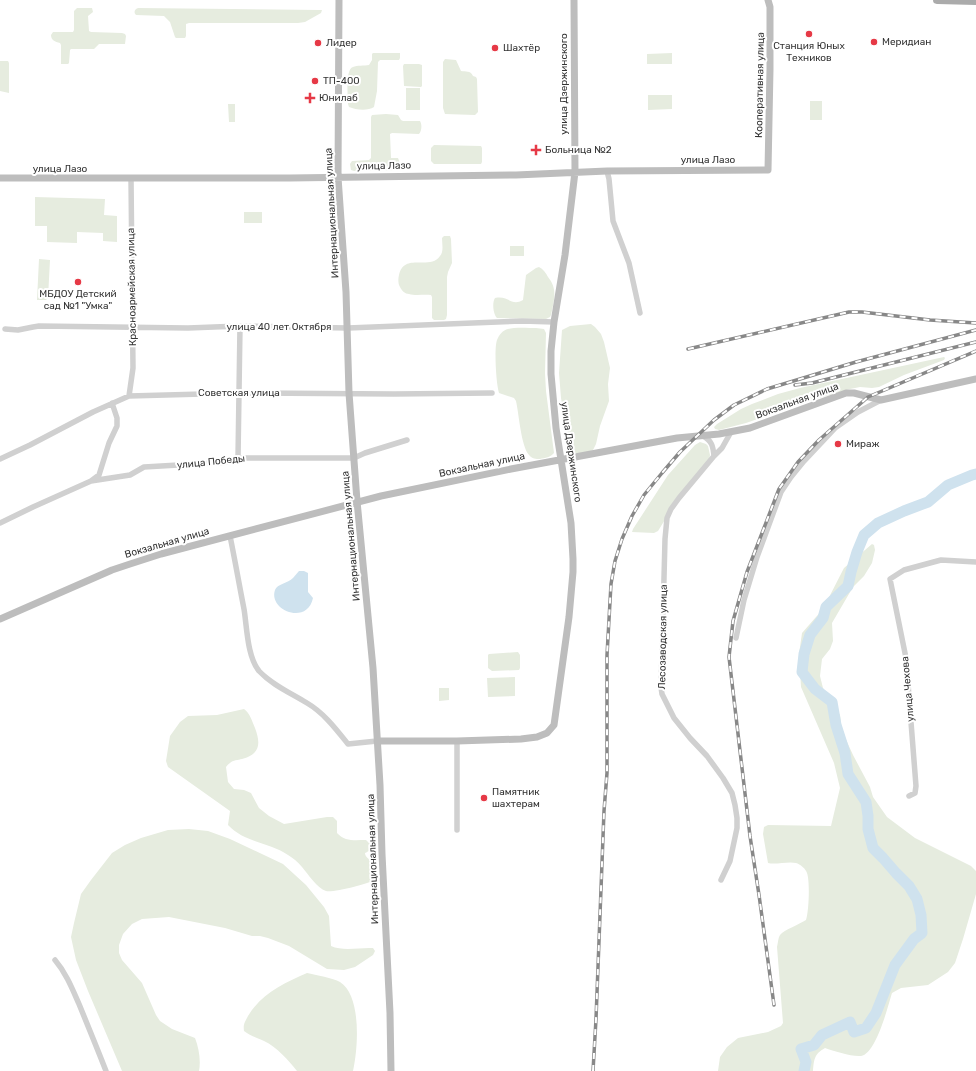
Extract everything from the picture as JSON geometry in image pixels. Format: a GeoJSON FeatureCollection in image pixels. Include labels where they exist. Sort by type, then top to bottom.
{"type":"FeatureCollection","features":[{"type":"Feature","properties":{"kind":"main road","name":"Интернациональная улица"},"geometry":{"type":"LineString","coordinates":[[339,0],[338,177],[348,328],[349,393],[357,501],[372,662],[377,741],[390,1013],[391,1071]]}},
{"type":"Feature","properties":{"kind":"main road","name":"улица Дзержинского"},"geometry":{"type":"LineString","coordinates":[[377,741],[521,739],[537,737],[547,733],[554,725],[569,617],[573,572],[570,524],[556,428],[552,386],[552,351],[554,322],[565,255],[575,172],[574,0]]}},
{"type":"Feature","properties":{"kind":"main road","name":"Кооперативная улица"},"geometry":{"type":"LineString","coordinates":[[768,0],[770,11],[770,69],[768,170]]}},
{"type":"Feature","properties":{"kind":"main road"},"geometry":{"type":"LineString","coordinates":[[937,0],[976,1]]}},
{"type":"Feature","properties":{"kind":"main road","name":"улица Лазо"},"geometry":{"type":"LineString","coordinates":[[0,178],[338,177],[516,175],[607,170],[768,170]]}},
{"type":"Feature","properties":{"kind":"main road","name":"Вокзальная улица"},"geometry":{"type":"LineString","coordinates":[[0,619],[112,570],[130,564],[174,550],[357,501],[677,438],[719,434],[750,428],[846,393],[854,393],[881,400],[976,379]]}},
{"type":"Feature","properties":{"kind":"street"},"geometry":{"type":"LineString","coordinates":[[607,170],[613,221],[629,263],[640,313]]}},
{"type":"Feature","properties":{"kind":"street","name":"Красноармейская улица"},"geometry":{"type":"LineString","coordinates":[[129,396],[133,368],[131,178]]}},
{"type":"Feature","properties":{"kind":"street","name":"улица 40 лет Октября"},"geometry":{"type":"LineString","coordinates":[[5,329],[18,330],[39,326],[132,328],[240,326],[348,328],[514,321],[554,322]]}},
{"type":"Feature","properties":{"kind":"street"},"geometry":{"type":"LineString","coordinates":[[238,458],[240,326]]}},
{"type":"Feature","properties":{"kind":"street","name":"Советская улица"},"geometry":{"type":"LineString","coordinates":[[0,459],[129,396],[240,392],[394,394],[492,393]]}},
{"type":"Feature","properties":{"kind":"street"},"geometry":{"type":"LineString","coordinates":[[736,638],[744,600],[757,557],[781,492],[804,461],[835,428],[858,412],[881,400]]}},
{"type":"Feature","properties":{"kind":"street"},"geometry":{"type":"LineString","coordinates":[[91,481],[99,475],[117,426],[117,418],[112,403]]}},
{"type":"Feature","properties":{"kind":"street","name":"Лесозаводская улица"},"geometry":{"type":"LineString","coordinates":[[721,880],[730,861],[737,828],[737,818],[732,793],[724,778],[707,756],[674,718],[662,694],[664,544],[667,518],[671,509],[722,448],[731,432]]}},
{"type":"Feature","properties":{"kind":"street"},"geometry":{"type":"LineString","coordinates":[[703,436],[708,438],[712,444],[714,456]]}},
{"type":"Feature","properties":{"kind":"street","name":"улица Победы"},"geometry":{"type":"LineString","coordinates":[[0,523],[91,481],[130,475],[144,467],[230,462],[238,458],[354,458],[407,440]]}},
{"type":"Feature","properties":{"kind":"street"},"geometry":{"type":"LineString","coordinates":[[230,536],[249,646],[258,669],[269,680],[309,704],[329,720],[348,744],[377,741]]}},
{"type":"Feature","properties":{"kind":"street","name":"улица Чехова"},"geometry":{"type":"LineString","coordinates":[[909,796],[915,793],[916,786],[906,658],[890,579],[904,570],[941,560],[976,562]]}},
{"type":"Feature","properties":{"kind":"street"},"geometry":{"type":"LineString","coordinates":[[457,740],[457,830]]}},
{"type":"Feature","properties":{"kind":"street"},"geometry":{"type":"LineString","coordinates":[[55,960],[68,980],[89,1027],[106,1071]]}},
{"type":"Feature","properties":{"kind":"shaded area"},"geometry":{"type":"Polygon","coordinates":[[[77,8],[92,8],[93,12],[88,16],[89,31],[125,34],[125,44],[99,44],[94,49],[71,49],[69,63],[61,64],[61,45],[51,37],[51,35],[53,32],[73,32],[74,11],[77,8]]]}},
{"type":"Feature","properties":{"kind":"shaded area"},"geometry":{"type":"Polygon","coordinates":[[[138,8],[322,10],[321,13],[305,22],[298,23],[189,23],[186,24],[185,38],[176,38],[170,22],[164,16],[136,15],[135,11],[138,8]]]}},
{"type":"Feature","properties":{"kind":"shaded area"},"geometry":{"type":"Polygon","coordinates":[[[373,53],[400,53],[400,58],[399,60],[380,60],[378,62],[377,91],[374,107],[362,110],[349,107],[348,78],[350,69],[356,66],[369,65],[372,60],[373,53]]]}},
{"type":"Feature","properties":{"kind":"shaded area"},"geometry":{"type":"Polygon","coordinates":[[[672,53],[672,64],[647,64],[647,54],[672,53]]]}},
{"type":"Feature","properties":{"kind":"shaded area"},"geometry":{"type":"Polygon","coordinates":[[[445,59],[456,60],[461,71],[469,72],[476,77],[478,112],[475,115],[445,114],[443,108],[443,62],[445,59]]]}},
{"type":"Feature","properties":{"kind":"shaded area"},"geometry":{"type":"Polygon","coordinates":[[[0,61],[8,61],[9,63],[9,93],[0,91],[0,61]]]}},
{"type":"Feature","properties":{"kind":"shaded area"},"geometry":{"type":"Polygon","coordinates":[[[404,64],[422,65],[421,87],[404,86],[404,64]]]}},
{"type":"Feature","properties":{"kind":"shaded area"},"geometry":{"type":"Polygon","coordinates":[[[406,88],[420,88],[420,110],[406,110],[406,88]]]}},
{"type":"Feature","properties":{"kind":"shaded area"},"geometry":{"type":"Polygon","coordinates":[[[648,95],[672,95],[672,109],[648,110],[648,95]]]}},
{"type":"Feature","properties":{"kind":"shaded area"},"geometry":{"type":"Polygon","coordinates":[[[810,101],[822,101],[822,120],[810,120],[810,101]]]}},
{"type":"Feature","properties":{"kind":"shaded area"},"geometry":{"type":"Polygon","coordinates":[[[228,104],[235,104],[235,122],[229,122],[228,104]]]}},
{"type":"Feature","properties":{"kind":"shaded area"},"geometry":{"type":"Polygon","coordinates":[[[372,115],[398,115],[403,121],[420,121],[421,124],[419,134],[390,134],[391,158],[398,158],[400,164],[398,170],[351,170],[350,164],[352,161],[369,160],[371,158],[372,115]]]}},
{"type":"Feature","properties":{"kind":"shaded area"},"geometry":{"type":"Polygon","coordinates":[[[434,145],[481,146],[482,162],[481,164],[434,164],[431,161],[431,148],[434,145]]]}},
{"type":"Feature","properties":{"kind":"shaded area"},"geometry":{"type":"Polygon","coordinates":[[[35,197],[105,199],[104,215],[117,216],[117,242],[103,241],[103,233],[77,232],[77,243],[47,242],[47,226],[35,226],[35,197]]]}},
{"type":"Feature","properties":{"kind":"shaded area"},"geometry":{"type":"Polygon","coordinates":[[[244,212],[262,212],[262,223],[244,223],[244,212]]]}},
{"type":"Feature","properties":{"kind":"shaded area"},"geometry":{"type":"Polygon","coordinates":[[[444,236],[450,236],[451,239],[452,263],[447,277],[447,315],[446,319],[444,320],[434,320],[432,318],[431,295],[414,295],[405,293],[399,286],[398,278],[402,268],[406,264],[436,260],[442,252],[442,238],[444,236]]]}},
{"type":"Feature","properties":{"kind":"shaded area"},"geometry":{"type":"Polygon","coordinates":[[[510,246],[524,246],[524,256],[510,256],[510,246]]]}},
{"type":"Feature","properties":{"kind":"shaded area"},"geometry":{"type":"Polygon","coordinates":[[[39,259],[50,260],[48,298],[46,300],[37,300],[39,259]]]}},
{"type":"Feature","properties":{"kind":"shaded area"},"geometry":{"type":"Polygon","coordinates":[[[539,267],[551,281],[554,290],[554,300],[550,317],[546,319],[497,318],[493,308],[495,298],[504,298],[513,302],[523,300],[526,275],[539,267]]]}},
{"type":"Feature","properties":{"kind":"shaded area"},"geometry":{"type":"Polygon","coordinates":[[[591,324],[601,334],[604,342],[610,368],[608,384],[609,401],[593,450],[583,453],[572,453],[569,446],[561,398],[559,373],[562,330],[570,326],[591,324]]]}},
{"type":"Feature","properties":{"kind":"shaded area"},"geometry":{"type":"Polygon","coordinates":[[[514,328],[544,329],[546,333],[546,391],[554,453],[540,459],[531,457],[526,451],[516,401],[514,398],[499,393],[496,366],[496,344],[498,338],[503,332],[514,328]]]}},
{"type":"Feature","properties":{"kind":"shaded area"},"geometry":{"type":"Polygon","coordinates":[[[944,357],[944,360],[904,375],[879,387],[860,387],[850,389],[803,403],[746,423],[719,430],[715,429],[714,427],[741,409],[778,394],[944,357]]]}},
{"type":"Feature","properties":{"kind":"shaded area"},"geometry":{"type":"Polygon","coordinates":[[[700,442],[708,446],[710,455],[709,462],[679,497],[658,531],[654,533],[632,532],[668,475],[695,445],[700,442]]]}},
{"type":"Feature","properties":{"kind":"shaded area"},"geometry":{"type":"Polygon","coordinates":[[[872,544],[874,545],[875,550],[872,563],[864,576],[853,587],[832,623],[833,641],[830,649],[822,659],[820,676],[823,688],[840,715],[842,731],[853,755],[870,787],[873,797],[887,817],[915,838],[971,866],[976,871],[976,894],[963,939],[955,963],[948,972],[928,985],[901,988],[892,993],[881,1029],[872,1047],[861,1056],[843,1054],[825,1048],[815,1058],[813,1071],[718,1071],[720,1057],[727,1047],[738,1038],[768,1032],[781,1026],[783,1023],[777,947],[778,941],[779,936],[782,933],[806,920],[809,882],[806,871],[798,864],[789,862],[775,864],[768,863],[763,834],[764,827],[768,825],[831,826],[840,788],[834,763],[801,687],[799,654],[802,633],[823,609],[844,568],[872,544]]]}},
{"type":"Feature","properties":{"kind":"shaded area"},"geometry":{"type":"Polygon","coordinates":[[[518,652],[520,655],[519,670],[492,671],[488,668],[489,654],[518,652]]]}},
{"type":"Feature","properties":{"kind":"shaded area"},"geometry":{"type":"Polygon","coordinates":[[[515,677],[515,696],[488,697],[487,678],[515,677]]]}},
{"type":"Feature","properties":{"kind":"shaded area"},"geometry":{"type":"Polygon","coordinates":[[[439,688],[449,688],[449,700],[439,701],[439,688]]]}},
{"type":"Feature","properties":{"kind":"shaded area"},"geometry":{"type":"Polygon","coordinates":[[[244,709],[249,715],[255,728],[258,739],[258,748],[248,757],[233,761],[226,767],[228,782],[234,789],[244,790],[251,793],[259,808],[269,816],[284,824],[333,817],[337,821],[337,833],[340,836],[350,840],[366,840],[370,844],[370,850],[365,854],[376,863],[376,879],[359,886],[326,891],[319,887],[299,863],[290,856],[273,847],[249,839],[235,831],[228,825],[230,811],[168,767],[166,761],[170,736],[180,722],[188,716],[217,715],[244,709]]]}},
{"type":"Feature","properties":{"kind":"shaded area"},"geometry":{"type":"Polygon","coordinates":[[[189,829],[208,831],[230,839],[283,864],[306,885],[324,907],[329,916],[331,946],[345,949],[373,948],[375,951],[373,955],[355,967],[344,970],[327,969],[289,946],[268,938],[252,936],[225,928],[169,917],[142,919],[132,924],[123,934],[119,945],[119,953],[122,960],[142,983],[160,1021],[172,1029],[195,1038],[198,1046],[200,1067],[199,1071],[122,1071],[76,960],[71,937],[81,894],[112,853],[125,845],[141,838],[168,830],[189,829]]]}},
{"type":"Feature","properties":{"kind":"shaded area"},"geometry":{"type":"Polygon","coordinates":[[[307,973],[340,982],[347,989],[352,999],[357,1024],[356,1050],[353,1071],[297,1071],[278,1050],[244,1031],[244,1025],[248,1016],[259,1001],[282,985],[307,973]]]}},
{"type":"Feature","properties":{"kind":"water"},"geometry":{"type":"Polygon","coordinates":[[[299,571],[308,573],[308,592],[313,598],[309,607],[304,611],[296,613],[289,612],[282,609],[277,604],[274,597],[275,590],[278,586],[291,580],[299,571]]]}},
{"type":"Feature","properties":{"kind":"waterway"},"geometry":{"type":"LineString","coordinates":[[804,1071],[806,1062],[801,1049],[814,1045],[822,1035],[850,1022],[854,1032],[866,1028],[876,1013],[895,965],[914,939],[922,933],[921,915],[917,899],[909,886],[873,848],[868,829],[866,802],[848,774],[845,753],[836,725],[832,702],[815,689],[802,672],[804,654],[810,635],[823,618],[826,607],[848,586],[857,552],[864,535],[878,523],[928,502],[948,485],[976,474]]}},
{"type":"Feature","properties":{"kind":"railway"},"geometry":{"type":"LineString","coordinates":[[688,349],[849,312],[976,323]]}},
{"type":"Feature","properties":{"kind":"railway"},"geometry":{"type":"LineString","coordinates":[[593,1071],[604,811],[607,773],[607,655],[611,584],[615,561],[622,539],[632,516],[644,495],[680,452],[714,420],[734,405],[767,389],[856,362],[976,330]]}},
{"type":"Feature","properties":{"kind":"railway"},"geometry":{"type":"LineString","coordinates":[[795,385],[812,383],[976,342]]}},
{"type":"Feature","properties":{"kind":"railway"},"geometry":{"type":"LineString","coordinates":[[774,1005],[750,836],[729,657],[733,621],[747,572],[779,489],[798,462],[819,440],[868,397],[976,351]]}},
{"type":"Feature","properties":{"kind":"place","name":"Станция Юных Техников"},"geometry":{"type":"Point","coordinates":[809,34]}},
{"type":"Feature","properties":{"kind":"place","name":"Меридиан"},"geometry":{"type":"Point","coordinates":[874,42]}},
{"type":"Feature","properties":{"kind":"place","name":"Лидер"},"geometry":{"type":"Point","coordinates":[318,43]}},
{"type":"Feature","properties":{"kind":"place","name":"Шахтёр"},"geometry":{"type":"Point","coordinates":[495,48]}},
{"type":"Feature","properties":{"kind":"place","name":"ТП-400"},"geometry":{"type":"Point","coordinates":[315,81]}},
{"type":"Feature","properties":{"kind":"place","name":"Юнилаб"},"geometry":{"type":"Point","coordinates":[310,98]}},
{"type":"Feature","properties":{"kind":"place","name":"Больница №2"},"geometry":{"type":"Point","coordinates":[536,150]}},
{"type":"Feature","properties":{"kind":"place","name":"МБДОУ Детский сад №1 \"Умка\""},"geometry":{"type":"Point","coordinates":[78,282]}},
{"type":"Feature","properties":{"kind":"place","name":"Мираж"},"geometry":{"type":"Point","coordinates":[838,444]}},
{"type":"Feature","properties":{"kind":"place","name":"Памятник шахтерам"},"geometry":{"type":"Point","coordinates":[484,798]}}]}
